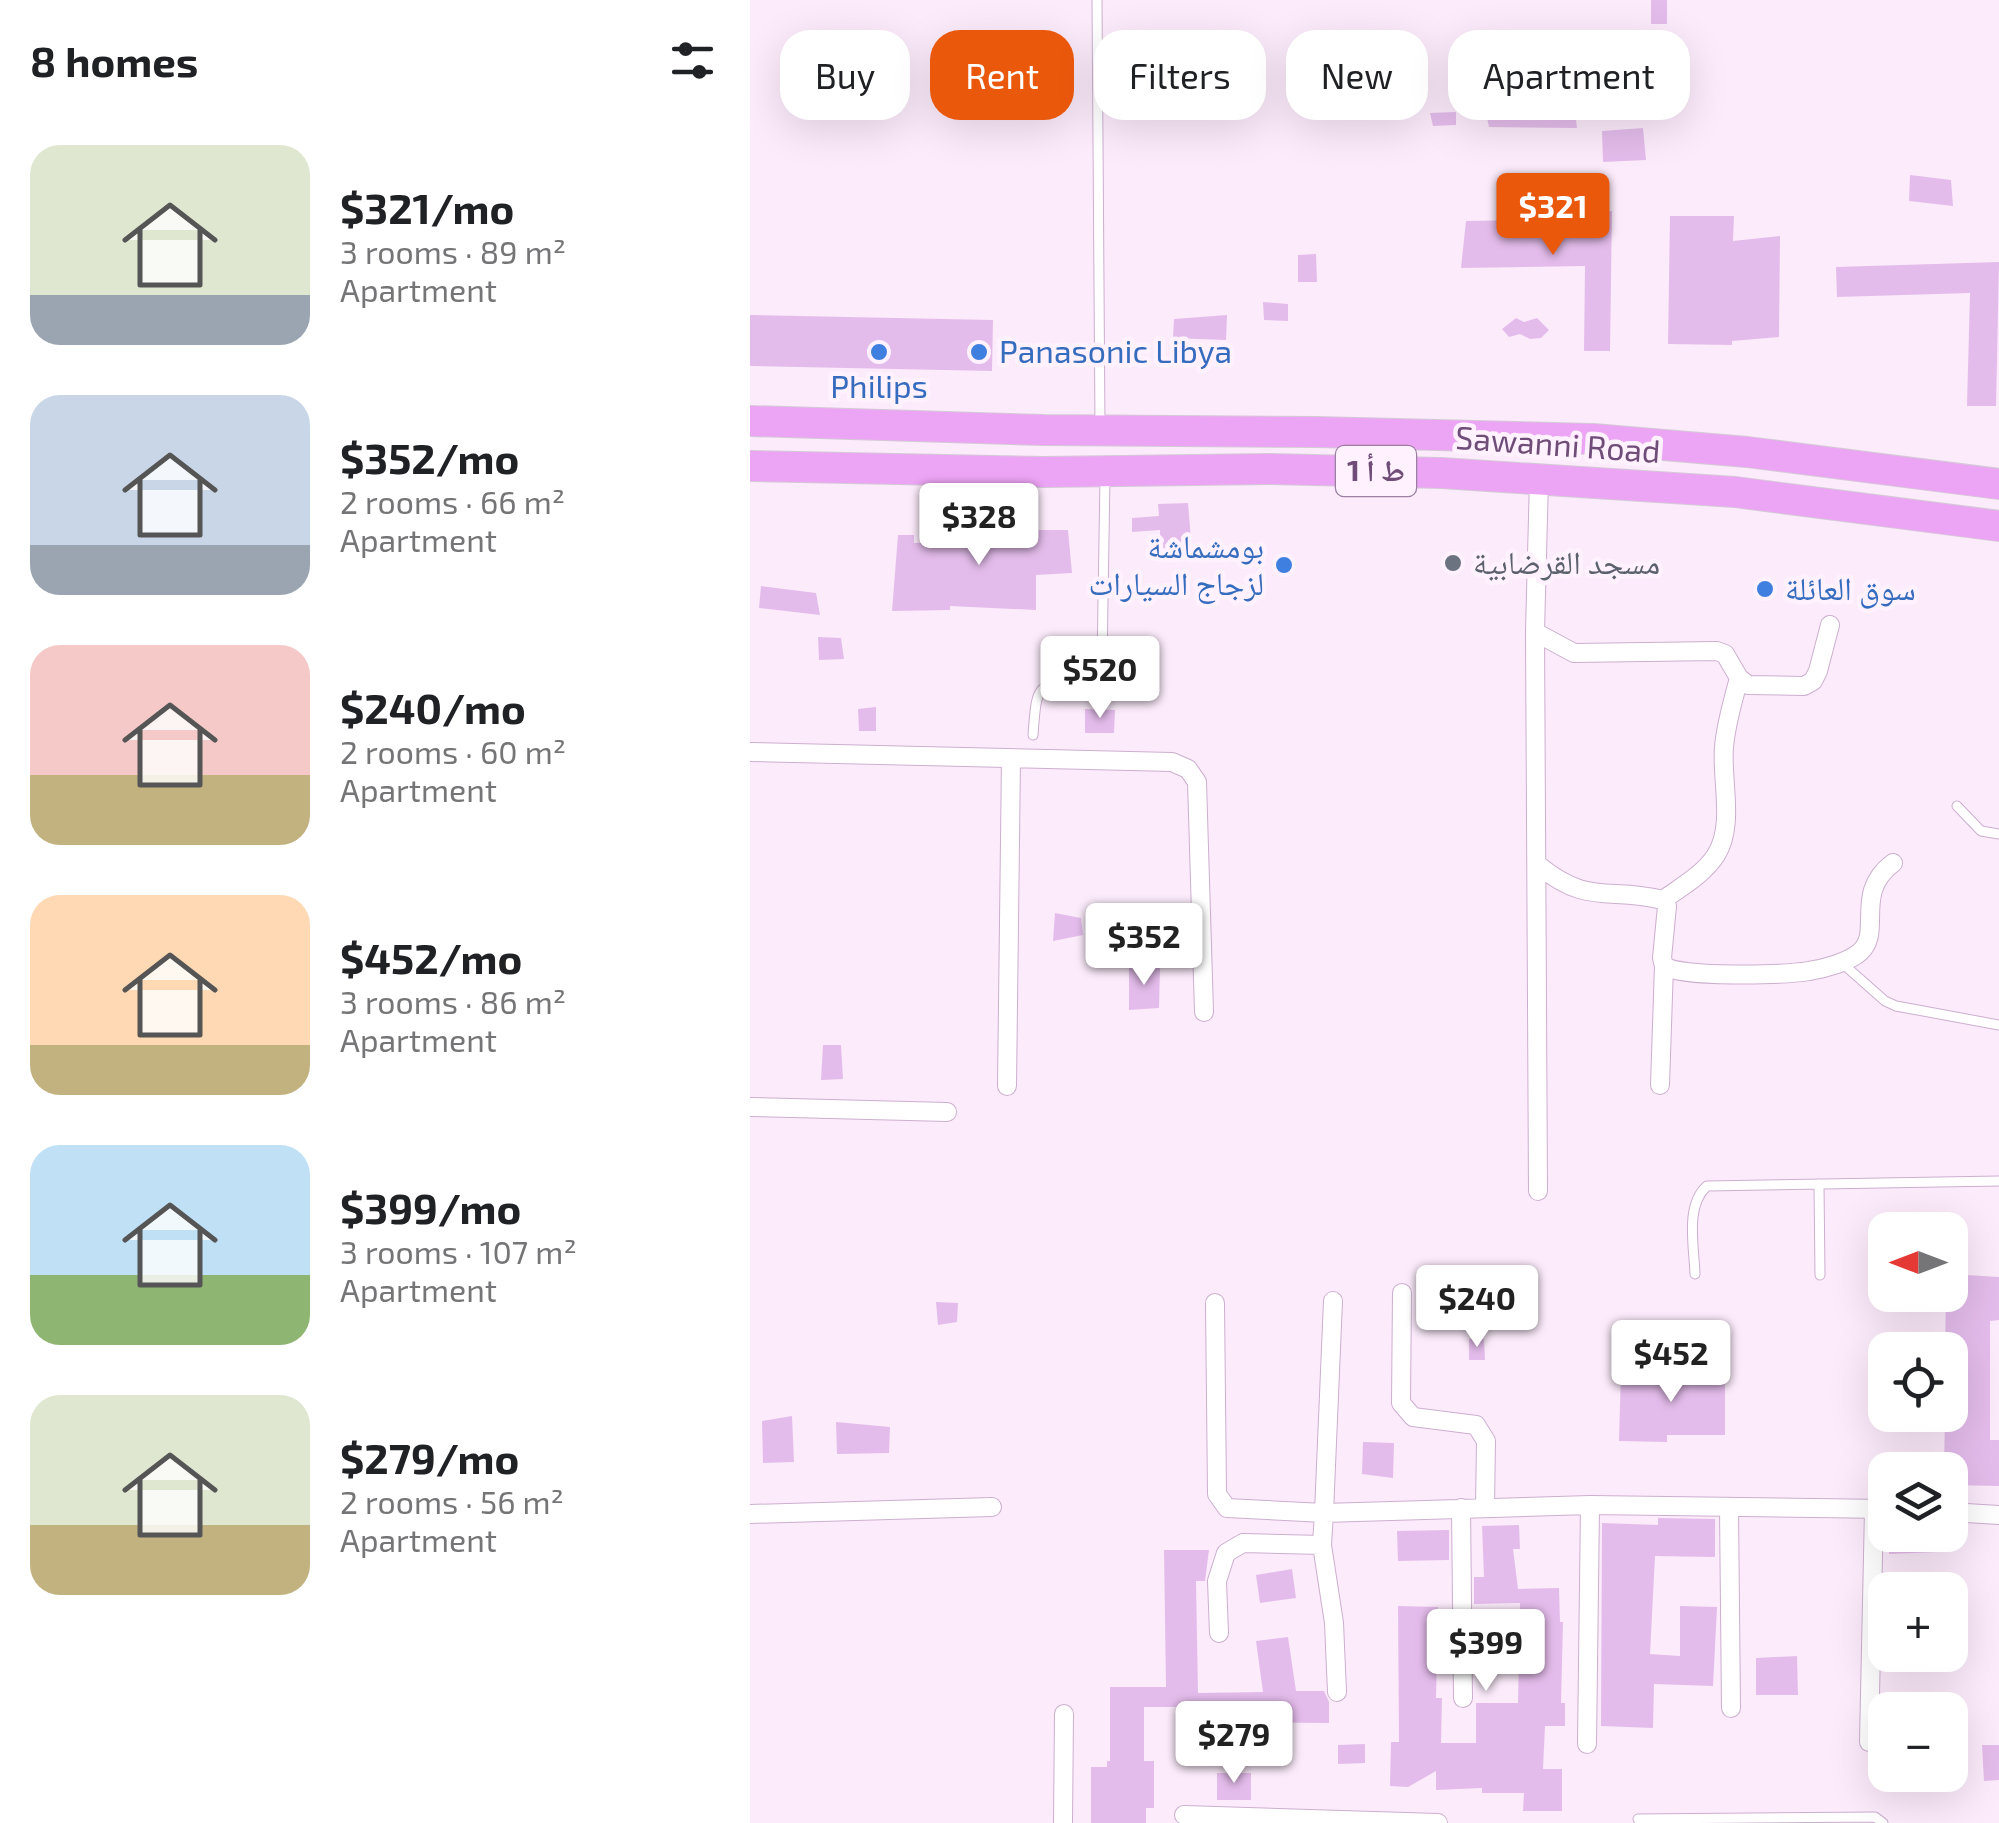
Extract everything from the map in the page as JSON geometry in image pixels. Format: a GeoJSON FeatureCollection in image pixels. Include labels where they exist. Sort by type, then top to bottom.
{"type":"FeatureCollection","features":[{"type":"Feature","properties":{"kind":"highway","name":"Sawanni Road"},"geometry":{"type":"LineString","coordinates":[[750,421],[1594,439],[1747,452],[1999,484]]}},
{"type":"Feature","properties":{"kind":"highway","name":"Sawanni Road"},"geometry":{"type":"LineString","coordinates":[[750,466],[1441,473],[1735,492],[1999,526]]}},
{"type":"Feature","properties":{"kind":"street"},"geometry":{"type":"LineString","coordinates":[[1538,1192],[1535,632],[1539,479]]}},
{"type":"Feature","properties":{"kind":"street"},"geometry":{"type":"LineString","coordinates":[[1535,632],[1574,653],[1717,651],[1728,657],[1739,678],[1748,684],[1804,686],[1813,681],[1830,625]]}},
{"type":"Feature","properties":{"kind":"street"},"geometry":{"type":"LineString","coordinates":[[1538,865],[1558,882],[1582,891],[1663,900],[1700,874],[1716,856],[1725,828],[1724,748],[1739,678]]}},
{"type":"Feature","properties":{"kind":"street"},"geometry":{"type":"LineString","coordinates":[[750,752],[1172,762],[1188,769],[1198,782],[1204,1012]]}},
{"type":"Feature","properties":{"kind":"street"},"geometry":{"type":"LineString","coordinates":[[1007,1086],[1012,758]]}},
{"type":"Feature","properties":{"kind":"street"},"geometry":{"type":"LineString","coordinates":[[1664,966],[1684,974],[1774,972],[1809,971],[1840,962],[1860,952],[1869,938],[1869,903],[1874,884],[1893,864]]}},
{"type":"Feature","properties":{"kind":"street"},"geometry":{"type":"LineString","coordinates":[[1660,1085],[1667,906],[1663,900]]}},
{"type":"Feature","properties":{"kind":"street"},"geometry":{"type":"LineString","coordinates":[[750,1107],[947,1112]]}},
{"type":"Feature","properties":{"kind":"street"},"geometry":{"type":"LineString","coordinates":[[1402,1293],[1402,1403],[1412,1416],[1476,1424],[1483,1432],[1485,1507]]}},
{"type":"Feature","properties":{"kind":"street"},"geometry":{"type":"LineString","coordinates":[[1333,1301],[1322,1545],[1334,1622],[1337,1692]]}},
{"type":"Feature","properties":{"kind":"street"},"geometry":{"type":"LineString","coordinates":[[1214,1303],[1217,1494],[1227,1508],[1324,1513],[1590,1506],[1868,1509]]}},
{"type":"Feature","properties":{"kind":"street"},"geometry":{"type":"LineString","coordinates":[[1587,1744],[1590,1506]]}},
{"type":"Feature","properties":{"kind":"street"},"geometry":{"type":"LineString","coordinates":[[750,1514],[992,1507]]}},
{"type":"Feature","properties":{"kind":"street"},"geometry":{"type":"LineString","coordinates":[[1460,1508],[1463,1698]]}},
{"type":"Feature","properties":{"kind":"street"},"geometry":{"type":"LineString","coordinates":[[1729,1508],[1731,1708]]}},
{"type":"Feature","properties":{"kind":"street"},"geometry":{"type":"LineString","coordinates":[[1968,1513],[1999,1515]]}},
{"type":"Feature","properties":{"kind":"street"},"geometry":{"type":"LineString","coordinates":[[1219,1633],[1217,1581],[1226,1553],[1243,1543],[1322,1545]]}},
{"type":"Feature","properties":{"kind":"street"},"geometry":{"type":"LineString","coordinates":[[1871,1692],[1878,1552]]}},
{"type":"Feature","properties":{"kind":"street"},"geometry":{"type":"LineString","coordinates":[[1063,1823],[1064,1714]]}},
{"type":"Feature","properties":{"kind":"street"},"geometry":{"type":"LineString","coordinates":[[1184,1815],[1438,1823]]}},
{"type":"Feature","properties":{"kind":"lane"},"geometry":{"type":"LineString","coordinates":[[1097,0],[1100,430]]}},
{"type":"Feature","properties":{"kind":"lane"},"geometry":{"type":"LineString","coordinates":[[1034,736],[1039,690],[1047,684],[1089,679],[1102,664],[1105,472]]}},
{"type":"Feature","properties":{"kind":"lane"},"geometry":{"type":"LineString","coordinates":[[1957,806],[1981,831],[1999,834]]}},
{"type":"Feature","properties":{"kind":"lane"},"geometry":{"type":"LineString","coordinates":[[1840,962],[1896,1006],[1999,1025]]}},
{"type":"Feature","properties":{"kind":"lane"},"geometry":{"type":"LineString","coordinates":[[1695,1274],[1694,1206],[1697,1194],[1707,1186],[1999,1181]]}},
{"type":"Feature","properties":{"kind":"lane"},"geometry":{"type":"LineString","coordinates":[[1819,1184],[1820,1275]]}},
{"type":"Feature","properties":{"kind":"lane"},"geometry":{"type":"LineString","coordinates":[[1638,1819],[1875,1817],[1884,1823]]}},
{"type":"Feature","properties":{"kind":"building"},"geometry":{"type":"Polygon","coordinates":[[[1651,0],[1667,0],[1667,24],[1651,24],[1651,0]]]}},
{"type":"Feature","properties":{"kind":"building"},"geometry":{"type":"Polygon","coordinates":[[[1448,112],[1448,120],[1456,120],[1456,125],[1433,126],[1430,113],[1448,112]]]}},
{"type":"Feature","properties":{"kind":"building"},"geometry":{"type":"Polygon","coordinates":[[[1488,120],[1576,120],[1577,128],[1489,127],[1488,120]]]}},
{"type":"Feature","properties":{"kind":"building"},"geometry":{"type":"Polygon","coordinates":[[[1643,128],[1646,160],[1603,162],[1602,131],[1643,128]]]}},
{"type":"Feature","properties":{"kind":"building"},"geometry":{"type":"Polygon","coordinates":[[[1910,175],[1951,180],[1953,206],[1909,201],[1910,175]]]}},
{"type":"Feature","properties":{"kind":"building"},"geometry":{"type":"Polygon","coordinates":[[[1612,211],[1610,351],[1584,351],[1585,266],[1461,268],[1466,221],[1586,219],[1586,213],[1612,211]]]}},
{"type":"Feature","properties":{"kind":"building"},"geometry":{"type":"Polygon","coordinates":[[[1670,216],[1734,216],[1733,241],[1780,236],[1779,337],[1732,341],[1732,345],[1668,344],[1670,216]]]}},
{"type":"Feature","properties":{"kind":"building"},"geometry":{"type":"Polygon","coordinates":[[[1316,254],[1317,282],[1298,282],[1298,255],[1316,254]]]}},
{"type":"Feature","properties":{"kind":"building"},"geometry":{"type":"Polygon","coordinates":[[[1999,262],[1996,406],[1967,406],[1970,293],[1837,297],[1836,267],[1999,262]]]}},
{"type":"Feature","properties":{"kind":"building"},"geometry":{"type":"Polygon","coordinates":[[[1263,302],[1288,304],[1288,321],[1264,320],[1263,302]]]}},
{"type":"Feature","properties":{"kind":"building"},"geometry":{"type":"Polygon","coordinates":[[[750,315],[993,320],[992,371],[750,366],[750,315]]]}},
{"type":"Feature","properties":{"kind":"building"},"geometry":{"type":"Polygon","coordinates":[[[1227,315],[1226,340],[1173,338],[1174,319],[1227,315]]]}},
{"type":"Feature","properties":{"kind":"building"},"geometry":{"type":"Polygon","coordinates":[[[1516,318],[1524,322],[1537,318],[1549,330],[1541,338],[1530,339],[1520,334],[1509,337],[1502,329],[1516,318]]]}},
{"type":"Feature","properties":{"kind":"building"},"geometry":{"type":"Polygon","coordinates":[[[1188,503],[1192,552],[1160,548],[1160,530],[1132,532],[1132,518],[1159,516],[1158,504],[1188,503]]]}},
{"type":"Feature","properties":{"kind":"building"},"geometry":{"type":"Polygon","coordinates":[[[1037,522],[1037,530],[1068,530],[1072,573],[1036,575],[1036,610],[950,606],[950,610],[892,611],[898,535],[914,535],[914,543],[964,542],[964,526],[1037,522]]]}},
{"type":"Feature","properties":{"kind":"building"},"geometry":{"type":"Polygon","coordinates":[[[761,586],[816,593],[820,615],[759,608],[761,586]]]}},
{"type":"Feature","properties":{"kind":"building"},"geometry":{"type":"Polygon","coordinates":[[[818,637],[841,638],[844,659],[819,660],[818,637]]]}},
{"type":"Feature","properties":{"kind":"building"},"geometry":{"type":"Polygon","coordinates":[[[876,707],[876,731],[859,731],[858,709],[876,707]]]}},
{"type":"Feature","properties":{"kind":"building"},"geometry":{"type":"Polygon","coordinates":[[[1085,709],[1115,710],[1114,733],[1085,733],[1085,709]]]}},
{"type":"Feature","properties":{"kind":"building"},"geometry":{"type":"Polygon","coordinates":[[[1055,913],[1081,918],[1083,935],[1053,941],[1055,913]]]}},
{"type":"Feature","properties":{"kind":"building"},"geometry":{"type":"Polygon","coordinates":[[[1160,967],[1159,1008],[1129,1010],[1129,968],[1160,967]]]}},
{"type":"Feature","properties":{"kind":"building"},"geometry":{"type":"Polygon","coordinates":[[[823,1045],[841,1045],[843,1079],[821,1080],[823,1045]]]}},
{"type":"Feature","properties":{"kind":"building"},"geometry":{"type":"Polygon","coordinates":[[[1968,1275],[1999,1277],[1999,1320],[1990,1321],[1990,1440],[1999,1440],[1999,1486],[1968,1485],[1968,1452],[1944,1452],[1945,1432],[1968,1432],[1968,1332],[1945,1332],[1946,1312],[1968,1312],[1968,1275]]]}},
{"type":"Feature","properties":{"kind":"building"},"geometry":{"type":"Polygon","coordinates":[[[936,1302],[958,1303],[957,1322],[938,1325],[936,1302]]]}},
{"type":"Feature","properties":{"kind":"building"},"geometry":{"type":"Polygon","coordinates":[[[1469,1339],[1484,1339],[1485,1360],[1469,1360],[1469,1339]]]}},
{"type":"Feature","properties":{"kind":"building"},"geometry":{"type":"Polygon","coordinates":[[[1621,1371],[1725,1372],[1725,1435],[1667,1435],[1667,1442],[1619,1441],[1621,1371]]]}},
{"type":"Feature","properties":{"kind":"building"},"geometry":{"type":"Polygon","coordinates":[[[792,1416],[794,1462],[763,1463],[762,1421],[792,1416]]]}},
{"type":"Feature","properties":{"kind":"building"},"geometry":{"type":"Polygon","coordinates":[[[836,1422],[890,1427],[889,1453],[837,1454],[836,1422]]]}},
{"type":"Feature","properties":{"kind":"building"},"geometry":{"type":"Polygon","coordinates":[[[1363,1442],[1394,1443],[1393,1478],[1362,1474],[1363,1442]]]}},
{"type":"Feature","properties":{"kind":"building"},"geometry":{"type":"Polygon","coordinates":[[[1658,1518],[1715,1519],[1715,1557],[1655,1556],[1650,1654],[1680,1656],[1680,1606],[1717,1607],[1713,1686],[1654,1684],[1653,1728],[1601,1726],[1602,1523],[1658,1525],[1658,1518]]]}},
{"type":"Feature","properties":{"kind":"building"},"geometry":{"type":"Polygon","coordinates":[[[1519,1525],[1520,1549],[1513,1549],[1518,1589],[1559,1588],[1565,1726],[1545,1726],[1543,1769],[1562,1769],[1562,1811],[1523,1811],[1524,1793],[1482,1793],[1482,1788],[1436,1790],[1436,1771],[1408,1787],[1390,1786],[1391,1742],[1399,1742],[1398,1606],[1438,1607],[1436,1698],[1442,1698],[1441,1743],[1476,1743],[1476,1703],[1518,1703],[1520,1603],[1474,1604],[1474,1577],[1484,1577],[1482,1526],[1519,1525]]]}},
{"type":"Feature","properties":{"kind":"building"},"geometry":{"type":"Polygon","coordinates":[[[1449,1530],[1449,1560],[1398,1561],[1397,1531],[1449,1530]]]}},
{"type":"Feature","properties":{"kind":"building"},"geometry":{"type":"Polygon","coordinates":[[[1164,1550],[1209,1550],[1205,1581],[1196,1581],[1198,1693],[1263,1692],[1256,1641],[1288,1637],[1296,1691],[1324,1691],[1329,1702],[1329,1723],[1214,1722],[1214,1707],[1144,1707],[1144,1761],[1154,1761],[1154,1808],[1146,1808],[1146,1823],[1091,1823],[1091,1767],[1107,1767],[1110,1761],[1110,1687],[1166,1687],[1164,1550]]]}},
{"type":"Feature","properties":{"kind":"building"},"geometry":{"type":"Polygon","coordinates":[[[1292,1569],[1296,1598],[1260,1603],[1256,1575],[1292,1569]]]}},
{"type":"Feature","properties":{"kind":"building"},"geometry":{"type":"Polygon","coordinates":[[[1797,1656],[1798,1695],[1756,1695],[1756,1658],[1797,1656]]]}},
{"type":"Feature","properties":{"kind":"building"},"geometry":{"type":"Polygon","coordinates":[[[1365,1744],[1365,1763],[1338,1764],[1338,1745],[1365,1744]]]}},
{"type":"Feature","properties":{"kind":"building"},"geometry":{"type":"Polygon","coordinates":[[[1982,1745],[1999,1745],[1999,1780],[1984,1781],[1982,1745]]]}},
{"type":"Feature","properties":{"kind":"building"},"geometry":{"type":"Polygon","coordinates":[[[1217,1773],[1251,1773],[1251,1800],[1217,1800],[1217,1773]]]}},
{"type":"Feature","properties":{"kind":"place","name":"Philips"},"geometry":{"type":"Point","coordinates":[879,352]}},
{"type":"Feature","properties":{"kind":"place","name":"Panasonic Libya"},"geometry":{"type":"Point","coordinates":[979,352]}},
{"type":"Feature","properties":{"kind":"place","name":"مسجد القرضابية"},"geometry":{"type":"Point","coordinates":[1453,563]}},
{"type":"Feature","properties":{"kind":"place","name":"بومشماشة لزجاج السيارات"},"geometry":{"type":"Point","coordinates":[1284,565]}},
{"type":"Feature","properties":{"kind":"place","name":"سوق العائلة"},"geometry":{"type":"Point","coordinates":[1765,589]}}]}
